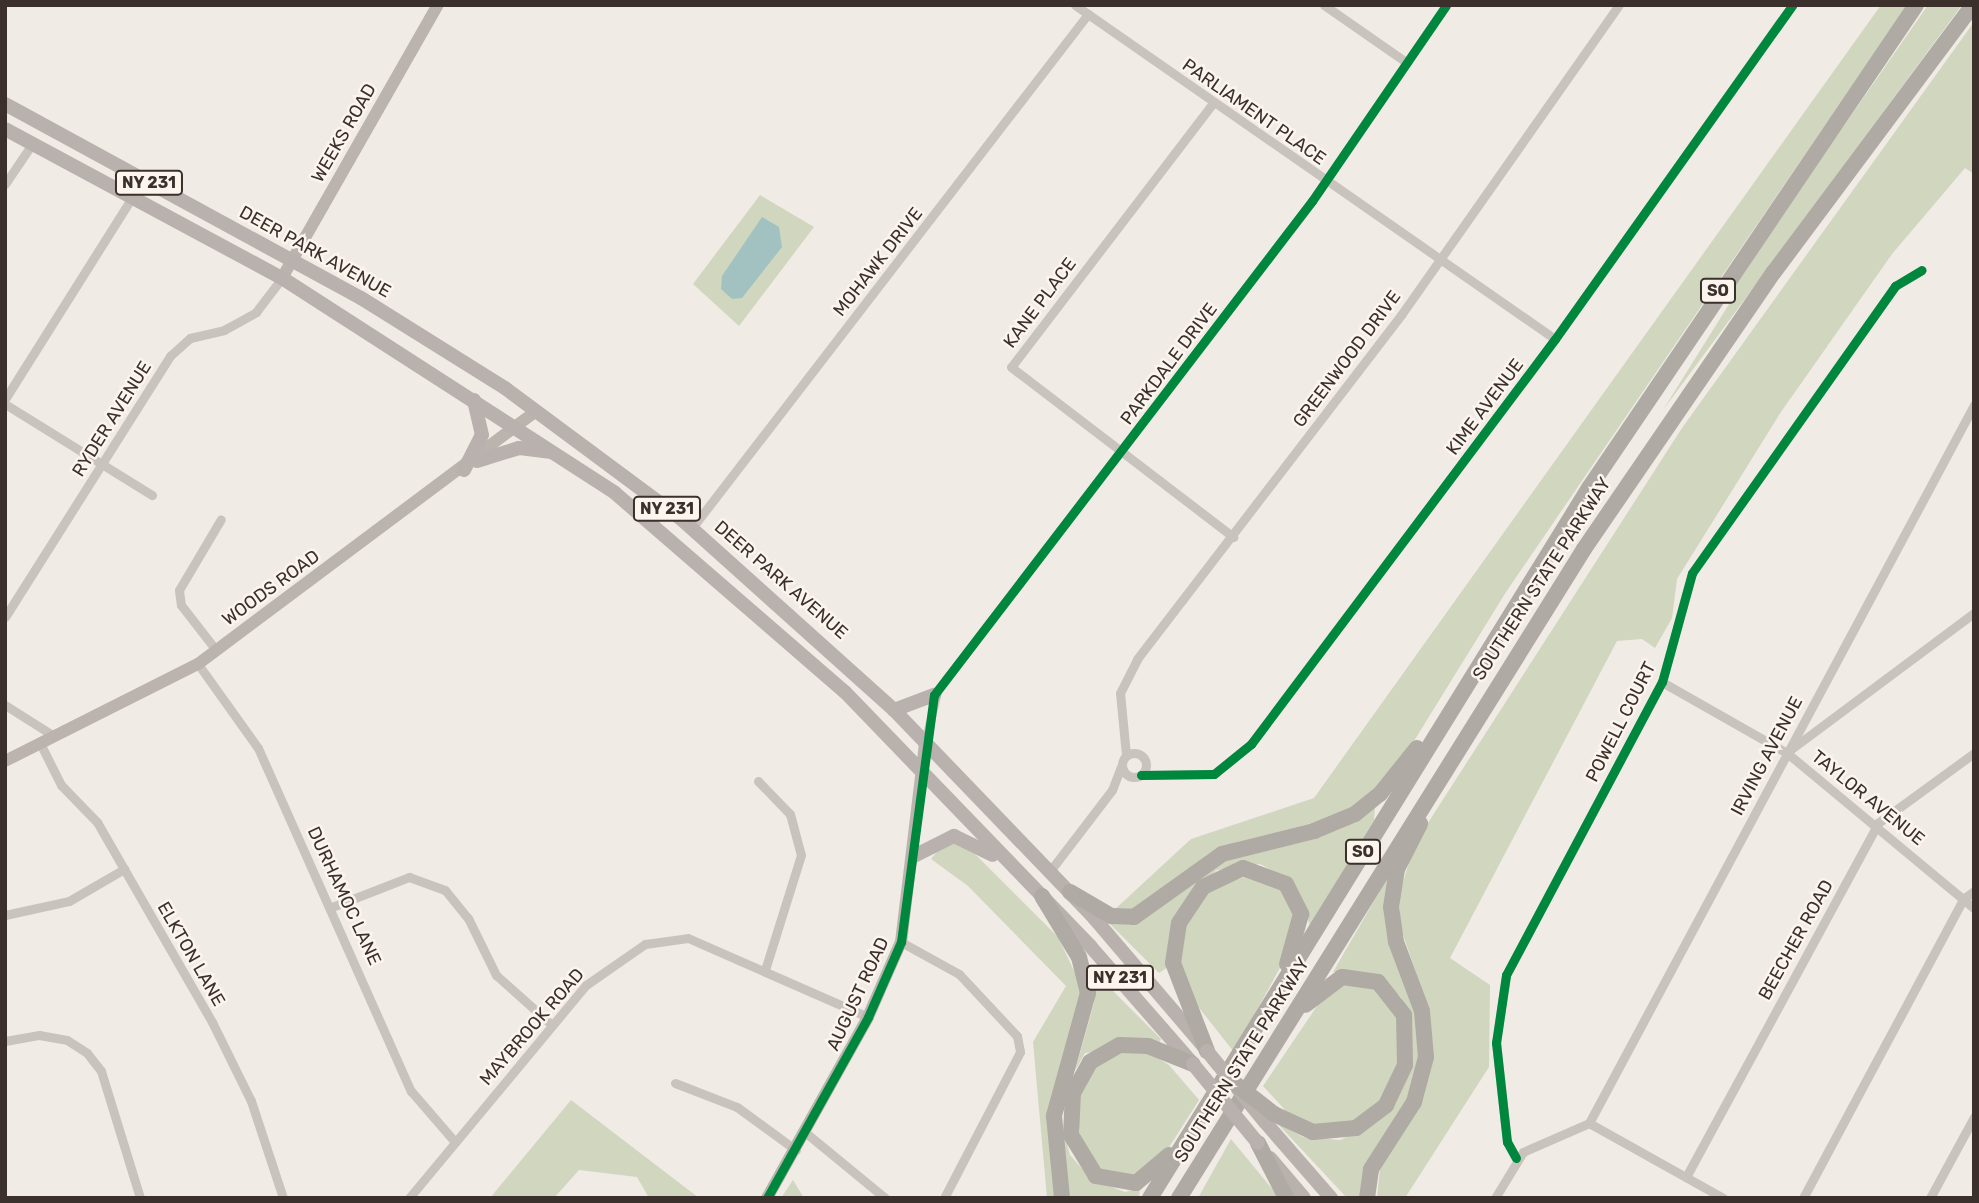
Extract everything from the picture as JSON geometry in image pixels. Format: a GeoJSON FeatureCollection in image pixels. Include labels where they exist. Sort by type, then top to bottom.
{"type":"FeatureCollection","features":[{"type":"Feature","properties":{"kind":"highway","name":"SOUTHERN STATE PARKWAY"},"geometry":{"type":"LineString","coordinates":[[1150,1198],[1200,1122],[1450,709],[1671,362],[1916,5]]}},
{"type":"Feature","properties":{"kind":"highway","name":"SOUTHERN STATE PARKWAY"},"geometry":{"type":"LineString","coordinates":[[1179,1198],[1442,769],[1709,363],[1973,5]]}},
{"type":"Feature","properties":{"kind":"highway"},"geometry":{"type":"LineString","coordinates":[[1070,892],[1107,914],[1129,918],[1222,854],[1338,822],[1380,794],[1450,709]]}},
{"type":"Feature","properties":{"kind":"highway"},"geometry":{"type":"LineString","coordinates":[[1367,1198],[1371,1170],[1414,1102],[1424,1070],[1422,1011],[1396,942],[1391,896],[1442,769]]}},
{"type":"Feature","properties":{"kind":"highway"},"geometry":{"type":"LineString","coordinates":[[1206,1051],[1176,983],[1173,948],[1192,900],[1221,874],[1264,871],[1297,899],[1300,931],[1277,995]]}},
{"type":"Feature","properties":{"kind":"highway"},"geometry":{"type":"LineString","coordinates":[[1042,897],[1079,957],[1088,993],[1085,1021],[1054,1116],[1062,1198]]}},
{"type":"Feature","properties":{"kind":"highway"},"geometry":{"type":"LineString","coordinates":[[1233,1082],[1269,1118],[1312,1132],[1356,1128],[1386,1105],[1406,1057],[1401,1008],[1371,979],[1335,980],[1291,1018]]}},
{"type":"Feature","properties":{"kind":"highway"},"geometry":{"type":"LineString","coordinates":[[1193,1064],[1142,1044],[1106,1050],[1078,1078],[1070,1127],[1088,1168],[1124,1185],[1152,1174],[1200,1122]]}},
{"type":"Feature","properties":{"kind":"highway"},"geometry":{"type":"LineString","coordinates":[[1258,1143],[1286,1198]]}},
{"type":"Feature","properties":{"kind":"highway"},"geometry":{"type":"LineString","coordinates":[[1191,1198],[1205,1158]]}},
{"type":"Feature","properties":{"kind":"main road","name":"DEER PARK AVENUE"},"geometry":{"type":"LineString","coordinates":[[5,104],[293,259],[536,411],[692,528],[894,710],[1070,892],[1233,1082]]}},
{"type":"Feature","properties":{"kind":"main road","name":"NY 231"},"geometry":{"type":"LineString","coordinates":[[5,129],[282,278],[561,454],[759,612],[922,772],[1016,869],[1193,1064],[1304,1198]]}},
{"type":"Feature","properties":{"kind":"main road"},"geometry":{"type":"LineString","coordinates":[[464,470],[482,435],[473,399]]}},
{"type":"Feature","properties":{"kind":"main road"},"geometry":{"type":"LineString","coordinates":[[477,461],[519,448],[561,454]]}},
{"type":"Feature","properties":{"kind":"main road"},"geometry":{"type":"LineString","coordinates":[[894,710],[934,695]]}},
{"type":"Feature","properties":{"kind":"main road"},"geometry":{"type":"LineString","coordinates":[[914,856],[939,839],[959,836],[1016,869]]}},
{"type":"Feature","properties":{"kind":"main road"},"geometry":{"type":"LineString","coordinates":[[1269,1118],[1331,1198]]}},
{"type":"Feature","properties":{"kind":"street","name":"WEEKS ROAD"},"geometry":{"type":"LineString","coordinates":[[282,278],[438,5]]}},
{"type":"Feature","properties":{"kind":"street","name":"PARLIAMENT PLACE"},"geometry":{"type":"LineString","coordinates":[[1074,5],[1555,339]]}},
{"type":"Feature","properties":{"kind":"street"},"geometry":{"type":"LineString","coordinates":[[1324,5],[1406,62]]}},
{"type":"Feature","properties":{"kind":"street","name":"PARKDALE DRIVE"},"geometry":{"type":"LineString","coordinates":[[925,743],[934,695],[1325,180],[1446,5]]}},
{"type":"Feature","properties":{"kind":"street","name":"GREENWOOD DRIVE"},"geometry":{"type":"LineString","coordinates":[[1126,755],[1120,693],[1127,674],[1441,259],[1619,5]]}},
{"type":"Feature","properties":{"kind":"street","name":"KIME AVENUE"},"geometry":{"type":"LineString","coordinates":[[1137,776],[1214,774],[1244,752],[1555,339],[1792,5]]}},
{"type":"Feature","properties":{"kind":"street","name":"MOHAWK DRIVE"},"geometry":{"type":"LineString","coordinates":[[692,528],[1088,15]]}},
{"type":"Feature","properties":{"kind":"street","name":"KANE PLACE"},"geometry":{"type":"LineString","coordinates":[[1213,103],[1011,368],[1233,537]]}},
{"type":"Feature","properties":{"kind":"street"},"geometry":{"type":"LineString","coordinates":[[5,184],[32,145]]}},
{"type":"Feature","properties":{"kind":"street"},"geometry":{"type":"LineString","coordinates":[[131,199],[5,401],[152,495]]}},
{"type":"Feature","properties":{"kind":"street","name":"POWELL COURT"},"geometry":{"type":"LineString","coordinates":[[1516,1158],[1507,1142],[1496,1043],[1502,987],[1662,682],[1692,573],[1895,286],[1922,270]]}},
{"type":"Feature","properties":{"kind":"street","name":"RYDER AVENUE"},"geometry":{"type":"LineString","coordinates":[[5,617],[170,356],[190,338],[224,330],[256,312],[282,278]]}},
{"type":"Feature","properties":{"kind":"street","name":"IRVING AVENUE"},"geometry":{"type":"LineString","coordinates":[[1589,1123],[1974,405]]}},
{"type":"Feature","properties":{"kind":"street","name":"WOODS ROAD"},"geometry":{"type":"LineString","coordinates":[[5,761],[198,664],[521,429],[536,411]]}},
{"type":"Feature","properties":{"kind":"street"},"geometry":{"type":"LineString","coordinates":[[215,650],[181,606],[179,590],[221,519]]}},
{"type":"Feature","properties":{"kind":"street"},"geometry":{"type":"LineString","coordinates":[[1787,753],[1974,613]]}},
{"type":"Feature","properties":{"kind":"street","name":"DURHAMOC LANE"},"geometry":{"type":"LineString","coordinates":[[198,664],[258,748],[332,907],[411,1091],[455,1142]]}},
{"type":"Feature","properties":{"kind":"street","name":"TAYLOR AVENUE"},"geometry":{"type":"LineString","coordinates":[[1662,682],[1787,753],[1878,823],[1974,908]]}},
{"type":"Feature","properties":{"kind":"street"},"geometry":{"type":"LineString","coordinates":[[5,705],[54,736]]}},
{"type":"Feature","properties":{"kind":"street","name":"GREENWOOD DRIVE"},"geometry":{"type":"LineString","coordinates":[[1124,733],[1146,763]]}},
{"type":"Feature","properties":{"kind":"street","name":"ELKTON LANE"},"geometry":{"type":"LineString","coordinates":[[40,743],[61,785],[97,822],[230,1055],[283,1198]]}},
{"type":"Feature","properties":{"kind":"street","name":"AUGUST ROAD"},"geometry":{"type":"LineString","coordinates":[[767,1198],[806,1133],[868,1017],[901,942],[914,856],[925,743]]}},
{"type":"Feature","properties":{"kind":"street"},"geometry":{"type":"LineString","coordinates":[[1050,871],[1112,790],[1126,755],[1138,753]]}},
{"type":"Feature","properties":{"kind":"street","name":"BEECHER ROAD"},"geometry":{"type":"LineString","coordinates":[[1686,1177],[1878,823],[1974,753]]}},
{"type":"Feature","properties":{"kind":"street"},"geometry":{"type":"LineString","coordinates":[[1112,790],[1137,776],[1146,763],[1167,775]]}},
{"type":"Feature","properties":{"kind":"street"},"geometry":{"type":"LineString","coordinates":[[1121,767],[1137,776]]}},
{"type":"Feature","properties":{"kind":"street"},"geometry":{"type":"LineString","coordinates":[[758,782],[790,814],[801,855],[765,970]]}},
{"type":"Feature","properties":{"kind":"street"},"geometry":{"type":"LineString","coordinates":[[5,915],[69,901],[124,869]]}},
{"type":"Feature","properties":{"kind":"street"},"geometry":{"type":"LineString","coordinates":[[332,907],[409,877],[446,890],[463,909],[496,975],[552,1025]]}},
{"type":"Feature","properties":{"kind":"street"},"geometry":{"type":"LineString","coordinates":[[1803,1198],[1963,899],[1974,891]]}},
{"type":"Feature","properties":{"kind":"street","name":"MAYBROOK ROAD"},"geometry":{"type":"LineString","coordinates":[[409,1198],[552,1025],[601,972],[666,939],[688,938],[868,1017]]}},
{"type":"Feature","properties":{"kind":"street"},"geometry":{"type":"LineString","coordinates":[[901,942],[959,974],[1017,1036],[1020,1052],[944,1198]]}},
{"type":"Feature","properties":{"kind":"street"},"geometry":{"type":"LineString","coordinates":[[5,1041],[39,1035],[87,1053],[101,1071],[140,1198]]}},
{"type":"Feature","properties":{"kind":"street"},"geometry":{"type":"LineString","coordinates":[[675,1083],[737,1107],[796,1150]]}},
{"type":"Feature","properties":{"kind":"street"},"geometry":{"type":"LineString","coordinates":[[1930,1198],[1974,1117]]}},
{"type":"Feature","properties":{"kind":"street"},"geometry":{"type":"LineString","coordinates":[[1495,1198],[1516,1158],[1589,1123],[1723,1198]]}},
{"type":"Feature","properties":{"kind":"street"},"geometry":{"type":"LineString","coordinates":[[806,1133],[886,1198]]}},
{"type":"Feature","properties":{"kind":"green space"},"geometry":{"type":"Polygon","coordinates":[[[1881,5],[1907,5],[1506,592],[1393,775],[1340,816],[1237,842],[1208,856],[1137,911],[1113,911],[1191,839],[1314,798],[1881,5]]]}},
{"type":"Feature","properties":{"kind":"green space"},"geometry":{"type":"Polygon","coordinates":[[[1928,5],[1962,5],[1663,410],[1731,301],[1725,297],[1928,5]]]}},
{"type":"Feature","properties":{"kind":"green space"},"geometry":{"type":"Polygon","coordinates":[[[1974,22],[1974,174],[1965,168],[1892,254],[1781,412],[1677,579],[1672,618],[1655,648],[1642,639],[1617,641],[1450,958],[1490,985],[1489,1067],[1405,1198],[1377,1198],[1380,1168],[1431,1065],[1426,1002],[1400,926],[1399,895],[1415,843],[1682,428],[1974,22]]]}},
{"type":"Feature","properties":{"kind":"green space"},"geometry":{"type":"Polygon","coordinates":[[[760,195],[814,227],[739,326],[693,284],[760,195]]]}},
{"type":"Feature","properties":{"kind":"green space"},"geometry":{"type":"Polygon","coordinates":[[[1375,807],[1374,820],[1310,925],[1292,881],[1260,864],[1217,870],[1199,885],[1168,967],[1159,973],[1108,922],[1232,855],[1338,830],[1375,807]]]}},
{"type":"Feature","properties":{"kind":"green space"},"geometry":{"type":"Polygon","coordinates":[[[946,841],[966,845],[1058,937],[1084,992],[1061,1066],[1059,1198],[1047,1198],[1033,1042],[1066,986],[968,886],[931,859],[946,841]]]}},
{"type":"Feature","properties":{"kind":"green space"},"geometry":{"type":"Polygon","coordinates":[[[1250,875],[1272,880],[1296,908],[1294,942],[1234,1052],[1196,1004],[1180,970],[1183,930],[1210,888],[1250,875]]]}},
{"type":"Feature","properties":{"kind":"green space"},"geometry":{"type":"Polygon","coordinates":[[[1388,877],[1418,1008],[1418,1080],[1363,1198],[1347,1198],[1277,1123],[1303,1137],[1340,1140],[1362,1130],[1398,1096],[1409,1017],[1401,997],[1375,974],[1333,972],[1388,877]]]}},
{"type":"Feature","properties":{"kind":"green space"},"geometry":{"type":"Polygon","coordinates":[[[1093,980],[1102,980],[1161,1039],[1158,1045],[1085,1053],[1075,1071],[1094,1003],[1093,980]]]}},
{"type":"Feature","properties":{"kind":"green space"},"geometry":{"type":"Polygon","coordinates":[[[1350,981],[1369,983],[1393,1003],[1403,1046],[1388,1095],[1351,1125],[1324,1130],[1286,1111],[1263,1086],[1319,1003],[1350,981]]]}},
{"type":"Feature","properties":{"kind":"green space"},"geometry":{"type":"Polygon","coordinates":[[[1125,1049],[1143,1049],[1169,1065],[1199,1100],[1159,1163],[1127,1181],[1092,1166],[1080,1141],[1078,1111],[1084,1079],[1101,1060],[1125,1049]]]}},
{"type":"Feature","properties":{"kind":"green space"},"geometry":{"type":"Polygon","coordinates":[[[571,1100],[699,1198],[649,1198],[637,1177],[579,1170],[554,1198],[490,1198],[571,1100]]]}},
{"type":"Feature","properties":{"kind":"green space"},"geometry":{"type":"Polygon","coordinates":[[[1061,1121],[1070,1155],[1091,1179],[1125,1192],[1140,1188],[1139,1198],[1068,1198],[1061,1121]]]}},
{"type":"Feature","properties":{"kind":"green space"},"geometry":{"type":"Polygon","coordinates":[[[1231,1139],[1273,1190],[1278,1198],[1198,1198],[1231,1139]]]}},
{"type":"Feature","properties":{"kind":"green space"},"geometry":{"type":"Polygon","coordinates":[[[793,1180],[804,1198],[781,1198],[793,1180]]]}},
{"type":"Feature","properties":{"kind":"water"},"geometry":{"type":"Polygon","coordinates":[[[762,217],[779,227],[782,247],[742,298],[732,299],[721,289],[722,276],[762,217]]]}},
{"type":"Feature","properties":{"kind":"cycle path"},"geometry":{"type":"LineString","coordinates":[[767,1198],[868,1017],[901,942],[934,695],[1312,201],[1446,5]]}},
{"type":"Feature","properties":{"kind":"cycle path"},"geometry":{"type":"LineString","coordinates":[[1141,775],[1214,774],[1251,744],[1555,339],[1792,5]]}},
{"type":"Feature","properties":{"kind":"cycle path"},"geometry":{"type":"LineString","coordinates":[[1516,1158],[1507,1142],[1496,1043],[1506,975],[1662,682],[1692,573],[1895,286],[1922,270]]}}]}
